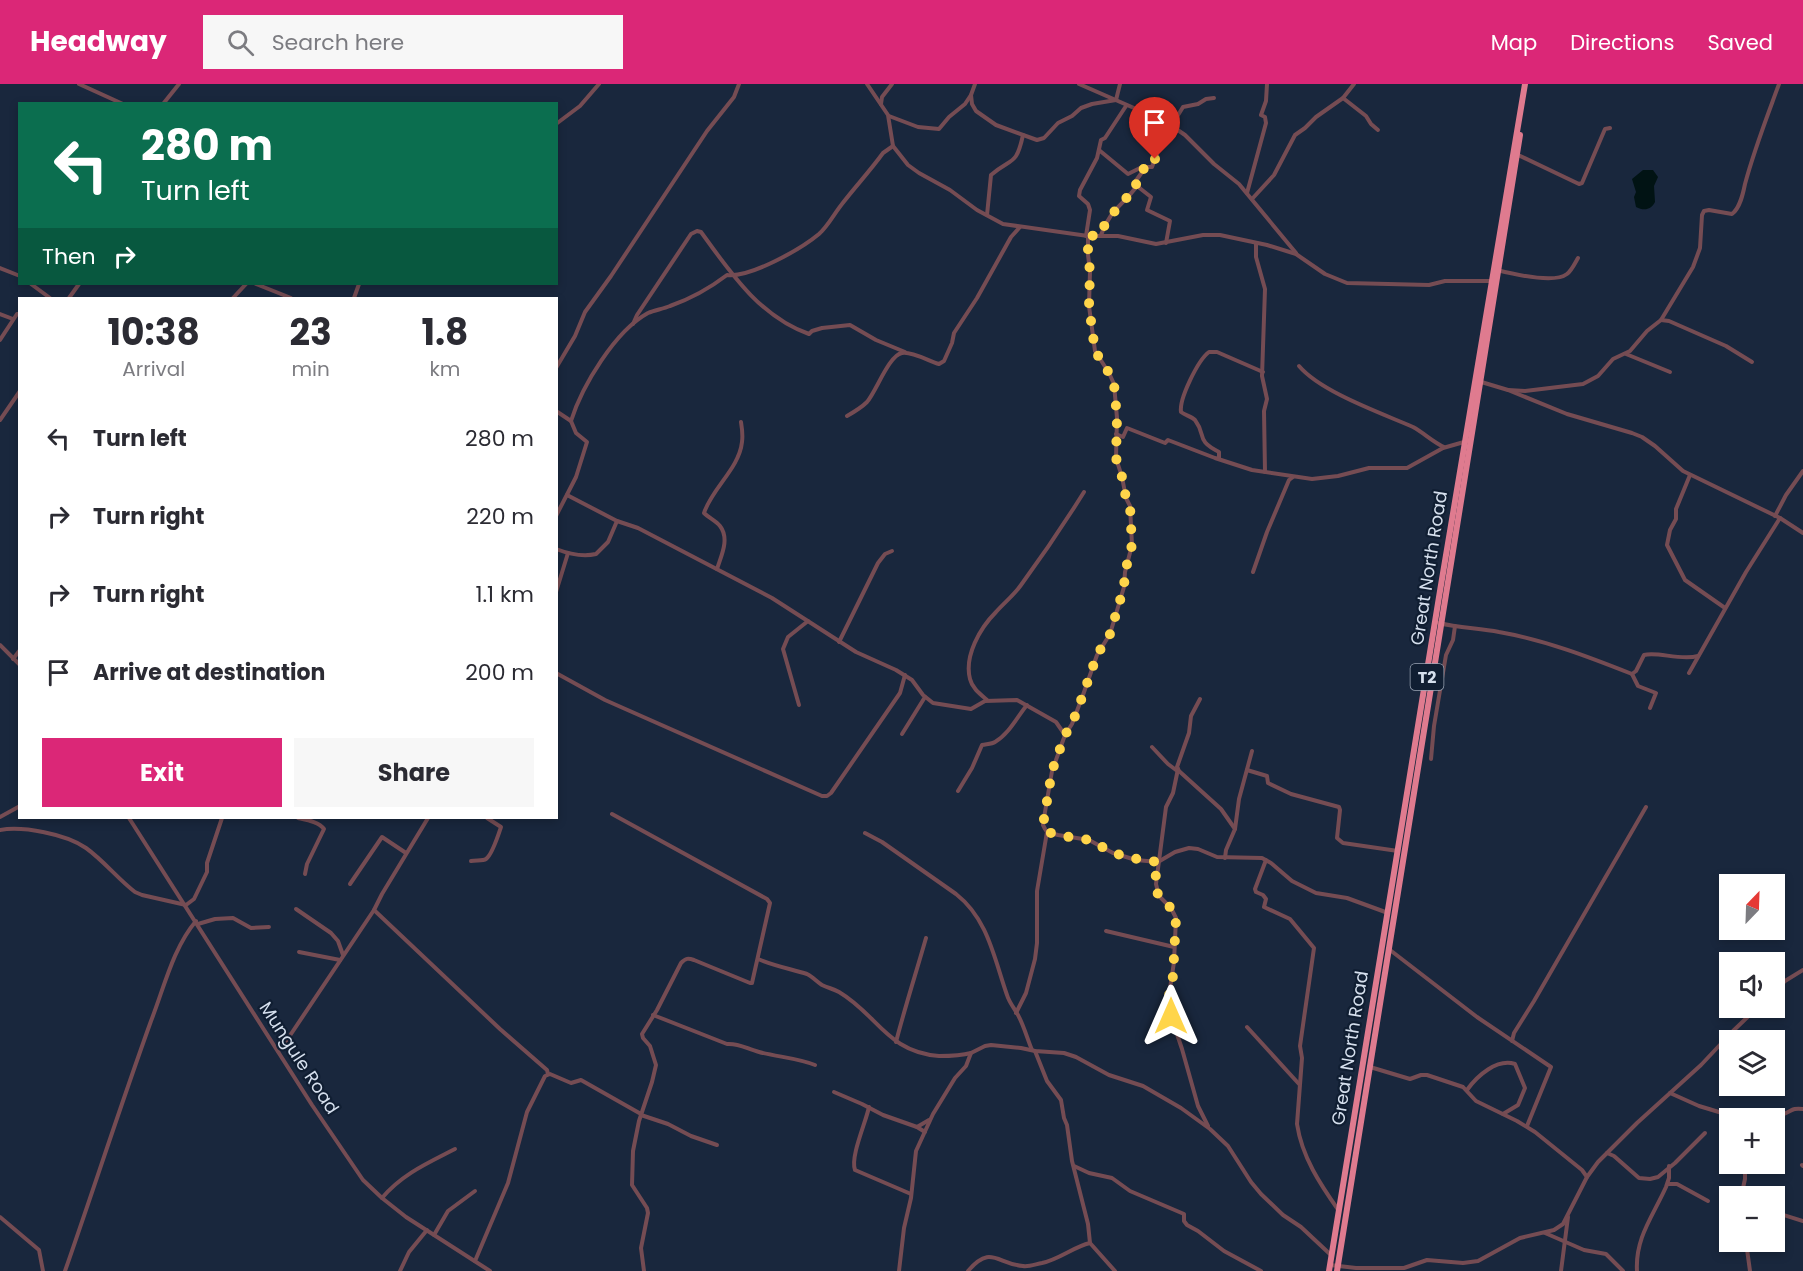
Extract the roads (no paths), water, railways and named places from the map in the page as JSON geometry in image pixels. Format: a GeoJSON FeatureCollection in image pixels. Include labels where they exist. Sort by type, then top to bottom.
{"type":"FeatureCollection","features":[{"type":"Feature","properties":{"kind":"highway","name":"Great North Road"},"geometry":{"type":"LineString","coordinates":[[1330,1268],[1391,914],[1527,84]]}},
{"type":"Feature","properties":{"kind":"highway","name":"Great North Road"},"geometry":{"type":"LineString","coordinates":[[1338,1269],[1389,949],[1398,851],[1439,623]]}},
{"type":"Feature","properties":{"kind":"street"},"geometry":{"type":"LineString","coordinates":[[79,84],[119,102]]}},
{"type":"Feature","properties":{"kind":"street"},"geometry":{"type":"LineString","coordinates":[[165,102],[179,84]]}},
{"type":"Feature","properties":{"kind":"street"},"geometry":{"type":"LineString","coordinates":[[558,122],[580,106],[599,84]]}},
{"type":"Feature","properties":{"kind":"street"},"geometry":{"type":"LineString","coordinates":[[558,365],[575,336],[585,312],[707,131],[734,98],[739,84]]}},
{"type":"Feature","properties":{"kind":"street"},"geometry":{"type":"LineString","coordinates":[[867,84],[888,115],[893,146],[908,165],[1003,224],[1087,236],[1118,236],[1149,243],[1166,243],[1203,235],[1214,235],[1267,245],[1296,254]]}},
{"type":"Feature","properties":{"kind":"street"},"geometry":{"type":"LineString","coordinates":[[881,105],[882,98],[892,84]]}},
{"type":"Feature","properties":{"kind":"street"},"geometry":{"type":"LineString","coordinates":[[888,115],[918,127],[939,129],[949,117],[965,105],[975,84]]}},
{"type":"Feature","properties":{"kind":"street"},"geometry":{"type":"LineString","coordinates":[[1079,84],[1174,126],[1214,164],[1234,179],[1296,254],[1325,274],[1347,283],[1429,285],[1445,281],[1494,282]]}},
{"type":"Feature","properties":{"kind":"street"},"geometry":{"type":"LineString","coordinates":[[1116,100],[1120,84]]}},
{"type":"Feature","properties":{"kind":"street"},"geometry":{"type":"LineString","coordinates":[[1247,193],[1266,123],[1265,117],[1261,115],[1266,101],[1267,84]]}},
{"type":"Feature","properties":{"kind":"street"},"geometry":{"type":"LineString","coordinates":[[1251,199],[1274,175],[1295,135],[1343,98],[1354,84]]}},
{"type":"Feature","properties":{"kind":"street"},"geometry":{"type":"LineString","coordinates":[[1508,390],[1526,391],[1583,384],[1603,371],[1613,358],[1626,354],[1647,331],[1661,320],[1693,267],[1700,248],[1704,211],[1732,214],[1736,210],[1779,84]]}},
{"type":"Feature","properties":{"kind":"street"},"geometry":{"type":"LineString","coordinates":[[971,95],[973,107],[990,122],[1034,139],[1047,135],[1058,123],[1081,108],[1116,100]]}},
{"type":"Feature","properties":{"kind":"street"},"geometry":{"type":"LineString","coordinates":[[1099,150],[1128,174],[1145,167],[1152,167],[1158,150],[1174,126],[1179,110],[1183,106],[1198,104],[1206,99],[1214,98]]}},
{"type":"Feature","properties":{"kind":"street"},"geometry":{"type":"LineString","coordinates":[[1343,98],[1366,116],[1378,130]]}},
{"type":"Feature","properties":{"kind":"street"},"geometry":{"type":"LineString","coordinates":[[1016,1012],[1026,993],[1035,958],[1036,891],[1047,832],[1043,825],[1050,777],[1097,655],[1110,634],[1124,587],[1125,572],[1132,545],[1131,509],[1117,463],[1114,384],[1095,351],[1089,306],[1090,271],[1087,236],[1090,210],[1079,194],[1097,158],[1101,140],[1105,138],[1126,106]]}},
{"type":"Feature","properties":{"kind":"street"},"geometry":{"type":"LineString","coordinates":[[1515,154],[1579,184],[1582,183],[1605,129],[1610,128]]}},
{"type":"Feature","properties":{"kind":"street"},"geometry":{"type":"LineString","coordinates":[[987,216],[991,175],[1015,160],[1020,152],[1023,135]]}},
{"type":"Feature","properties":{"kind":"street"},"geometry":{"type":"LineString","coordinates":[[558,512],[587,445],[574,430],[572,421],[575,409],[607,352],[633,324],[650,312],[682,301],[714,285],[727,275],[733,276],[758,269],[781,258],[820,232],[883,153],[893,146]]}},
{"type":"Feature","properties":{"kind":"street"},"geometry":{"type":"LineString","coordinates":[[1145,167],[1135,182],[1150,197],[1147,210],[1170,221],[1166,243]]}},
{"type":"Feature","properties":{"kind":"street"},"geometry":{"type":"LineString","coordinates":[[1101,235],[1106,221],[1137,186]]}},
{"type":"Feature","properties":{"kind":"street"},"geometry":{"type":"LineString","coordinates":[[633,324],[693,231],[701,232],[753,299],[795,329],[809,334],[816,330],[850,326],[876,340],[939,364],[944,361],[954,333],[1011,237],[1020,226]]}},
{"type":"Feature","properties":{"kind":"street"},"geometry":{"type":"LineString","coordinates":[[1256,244],[1256,257],[1265,289],[1263,372],[1267,399],[1264,411],[1265,472]]}},
{"type":"Feature","properties":{"kind":"street"},"geometry":{"type":"LineString","coordinates":[[1496,270],[1537,278],[1560,276],[1568,273],[1578,258]]}},
{"type":"Feature","properties":{"kind":"street"},"geometry":{"type":"LineString","coordinates":[[0,268],[18,275]]}},
{"type":"Feature","properties":{"kind":"street"},"geometry":{"type":"LineString","coordinates":[[32,285],[49,297]]}},
{"type":"Feature","properties":{"kind":"street"},"geometry":{"type":"LineString","coordinates":[[234,297],[245,285]]}},
{"type":"Feature","properties":{"kind":"street"},"geometry":{"type":"LineString","coordinates":[[258,285],[288,297]]}},
{"type":"Feature","properties":{"kind":"street"},"geometry":{"type":"LineString","coordinates":[[0,314],[13,319]]}},
{"type":"Feature","properties":{"kind":"street"},"geometry":{"type":"LineString","coordinates":[[0,340],[18,314]]}},
{"type":"Feature","properties":{"kind":"street"},"geometry":{"type":"LineString","coordinates":[[1661,320],[1669,321],[1726,346],[1752,362]]}},
{"type":"Feature","properties":{"kind":"street"},"geometry":{"type":"LineString","coordinates":[[847,416],[866,404],[895,357],[905,352]]}},
{"type":"Feature","properties":{"kind":"street"},"geometry":{"type":"LineString","coordinates":[[1219,459],[1219,452],[1204,443],[1195,420],[1181,412],[1187,388],[1204,356],[1209,352],[1217,352],[1263,372]]}},
{"type":"Feature","properties":{"kind":"street"},"geometry":{"type":"LineString","coordinates":[[1626,354],[1670,372]]}},
{"type":"Feature","properties":{"kind":"street"},"geometry":{"type":"LineString","coordinates":[[1299,366],[1319,382],[1376,412],[1413,428],[1445,447]]}},
{"type":"Feature","properties":{"kind":"street"},"geometry":{"type":"LineString","coordinates":[[1478,381],[1508,390],[1562,413],[1632,432],[1655,446],[1676,466],[1690,475],[1780,518],[1803,533]]}},
{"type":"Feature","properties":{"kind":"street"},"geometry":{"type":"LineString","coordinates":[[0,420],[18,394]]}},
{"type":"Feature","properties":{"kind":"street"},"geometry":{"type":"LineString","coordinates":[[558,412],[572,421]]}},
{"type":"Feature","properties":{"kind":"street"},"geometry":{"type":"LineString","coordinates":[[717,570],[725,545],[722,530],[704,513],[738,456],[742,442],[741,422]]}},
{"type":"Feature","properties":{"kind":"street"},"geometry":{"type":"LineString","coordinates":[[1116,434],[1123,437],[1127,428],[1165,443],[1168,440],[1256,471],[1316,479],[1369,468],[1407,468],[1445,447],[1468,442]]}},
{"type":"Feature","properties":{"kind":"street"},"geometry":{"type":"LineString","coordinates":[[1775,516],[1803,471]]}},
{"type":"Feature","properties":{"kind":"street"},"geometry":{"type":"LineString","coordinates":[[1690,475],[1676,509],[1676,519],[1670,530],[1667,545],[1685,580],[1726,609]]}},
{"type":"Feature","properties":{"kind":"street"},"geometry":{"type":"LineString","coordinates":[[1252,572],[1289,480],[1293,477]]}},
{"type":"Feature","properties":{"kind":"street"},"geometry":{"type":"LineString","coordinates":[[987,700],[975,690],[969,678],[969,661],[975,643],[994,613],[1016,592],[1055,538],[1084,492]]}},
{"type":"Feature","properties":{"kind":"street"},"geometry":{"type":"LineString","coordinates":[[567,495],[617,521],[638,528],[772,598],[856,652],[905,675],[912,680],[925,697],[937,704],[971,709],[987,700],[1017,700],[1056,722],[1065,735]]}},
{"type":"Feature","properties":{"kind":"street"},"geometry":{"type":"LineString","coordinates":[[1689,673],[1746,572],[1780,518]]}},
{"type":"Feature","properties":{"kind":"street"},"geometry":{"type":"LineString","coordinates":[[558,550],[568,553],[596,554],[608,542],[617,521]]}},
{"type":"Feature","properties":{"kind":"street"},"geometry":{"type":"LineString","coordinates":[[839,642],[878,563],[885,554],[892,551]]}},
{"type":"Feature","properties":{"kind":"street"},"geometry":{"type":"LineString","coordinates":[[558,586],[568,553]]}},
{"type":"Feature","properties":{"kind":"street"},"geometry":{"type":"LineString","coordinates":[[799,705],[783,649],[788,638],[808,621]]}},
{"type":"Feature","properties":{"kind":"street"},"geometry":{"type":"LineString","coordinates":[[1439,623],[1500,632],[1529,639],[1632,674],[1638,686],[1656,693],[1650,708]]}},
{"type":"Feature","properties":{"kind":"street"},"geometry":{"type":"LineString","coordinates":[[1431,759],[1446,656],[1453,640],[1455,626]]}},
{"type":"Feature","properties":{"kind":"street"},"geometry":{"type":"LineString","coordinates":[[0,645],[18,663]]}},
{"type":"Feature","properties":{"kind":"street"},"geometry":{"type":"LineString","coordinates":[[14,659],[18,653]]}},
{"type":"Feature","properties":{"kind":"street"},"geometry":{"type":"LineString","coordinates":[[1632,674],[1644,656],[1651,653],[1681,658],[1698,656]]}},
{"type":"Feature","properties":{"kind":"street"},"geometry":{"type":"LineString","coordinates":[[558,674],[626,711],[822,796],[831,793],[869,739],[900,693],[905,675]]}},
{"type":"Feature","properties":{"kind":"street"},"geometry":{"type":"LineString","coordinates":[[902,734],[925,697]]}},
{"type":"Feature","properties":{"kind":"street"},"geometry":{"type":"LineString","coordinates":[[1200,699],[1191,716],[1189,733],[1177,765],[1173,793],[1166,807],[1156,889],[1159,896],[1175,913],[1173,976],[1169,995],[1172,1019],[1198,1106],[1210,1129]]}},
{"type":"Feature","properties":{"kind":"street"},"geometry":{"type":"LineString","coordinates":[[958,791],[982,745],[994,743],[1000,738],[1027,705]]}},
{"type":"Feature","properties":{"kind":"street"},"geometry":{"type":"LineString","coordinates":[[1152,747],[1168,764],[1221,809],[1235,829]]}},
{"type":"Feature","properties":{"kind":"street"},"geometry":{"type":"LineString","coordinates":[[1226,858],[1226,850],[1235,829],[1239,799],[1252,751]]}},
{"type":"Feature","properties":{"kind":"street"},"geometry":{"type":"LineString","coordinates":[[1247,770],[1267,776],[1268,783],[1291,794],[1338,806],[1340,810],[1337,838],[1343,843],[1398,851]]}},
{"type":"Feature","properties":{"kind":"street"},"geometry":{"type":"LineString","coordinates":[[0,817],[18,807]]}},
{"type":"Feature","properties":{"kind":"street"},"geometry":{"type":"LineString","coordinates":[[1512,1041],[1514,1033],[1646,807]]}},
{"type":"Feature","properties":{"kind":"street"},"geometry":{"type":"LineString","coordinates":[[612,814],[770,900],[753,981],[750,983],[689,958],[685,959],[642,1034],[650,1046],[656,1065],[633,1151],[632,1185],[648,1213],[641,1248],[644,1271]]}},
{"type":"Feature","properties":{"kind":"street","name":"Mungule Road"},"geometry":{"type":"LineString","coordinates":[[130,819],[348,1160],[363,1179],[406,1217],[490,1271]]}},
{"type":"Feature","properties":{"kind":"street"},"geometry":{"type":"LineString","coordinates":[[0,822],[0,830],[12,828],[47,833],[80,844],[135,892],[186,905],[194,899],[207,872],[207,862],[222,819]]}},
{"type":"Feature","properties":{"kind":"street"},"geometry":{"type":"LineString","coordinates":[[278,1051],[374,910],[427,819]]}},
{"type":"Feature","properties":{"kind":"street"},"geometry":{"type":"LineString","coordinates":[[471,861],[486,860],[500,832],[501,826],[489,819]]}},
{"type":"Feature","properties":{"kind":"street"},"geometry":{"type":"LineString","coordinates":[[305,874],[324,830],[315,820]]}},
{"type":"Feature","properties":{"kind":"street"},"geometry":{"type":"LineString","coordinates":[[1047,832],[1089,840],[1125,857],[1158,862],[1175,852],[1189,848],[1217,857],[1251,857],[1266,860],[1292,881],[1310,891],[1347,898],[1391,914]]}},
{"type":"Feature","properties":{"kind":"street"},"geometry":{"type":"LineString","coordinates":[[865,833],[882,842],[966,902],[984,926],[1008,999],[1047,1080],[1061,1100],[1088,1224],[1090,1243],[1115,1271]]}},
{"type":"Feature","properties":{"kind":"street"},"geometry":{"type":"LineString","coordinates":[[350,884],[382,837],[406,853]]}},
{"type":"Feature","properties":{"kind":"street"},"geometry":{"type":"LineString","coordinates":[[1266,860],[1255,889],[1266,898],[1264,907],[1290,919],[1314,948],[1300,1046],[1302,1058],[1297,1124],[1302,1145],[1318,1179],[1339,1212]]}},
{"type":"Feature","properties":{"kind":"street"},"geometry":{"type":"LineString","coordinates":[[296,909],[331,933],[338,942],[342,958]]}},
{"type":"Feature","properties":{"kind":"street"},"geometry":{"type":"LineString","coordinates":[[374,910],[500,1029],[547,1070],[548,1074],[571,1083],[581,1080],[641,1115],[717,1145]]}},
{"type":"Feature","properties":{"kind":"street"},"geometry":{"type":"LineString","coordinates":[[65,1271],[175,958],[189,929],[197,922],[233,918],[251,928],[269,927]]}},
{"type":"Feature","properties":{"kind":"street"},"geometry":{"type":"LineString","coordinates":[[1106,932],[1174,947]]}},
{"type":"Feature","properties":{"kind":"street"},"geometry":{"type":"LineString","coordinates":[[896,1042],[908,994],[926,939]]}},
{"type":"Feature","properties":{"kind":"street"},"geometry":{"type":"LineString","coordinates":[[1389,949],[1468,1011],[1551,1067],[1527,1126]]}},
{"type":"Feature","properties":{"kind":"street"},"geometry":{"type":"LineString","coordinates":[[299,952],[342,958]]}},
{"type":"Feature","properties":{"kind":"street"},"geometry":{"type":"LineString","coordinates":[[758,959],[812,976],[821,984],[842,994],[896,1042],[910,1050],[933,1055],[963,1055],[991,1045],[1054,1052],[1076,1057],[1109,1075],[1143,1086],[1181,1108],[1210,1129],[1228,1146],[1251,1182],[1262,1194],[1332,1256]]}},
{"type":"Feature","properties":{"kind":"street"},"geometry":{"type":"LineString","coordinates":[[1785,981],[1803,970]]}},
{"type":"Feature","properties":{"kind":"street"},"geometry":{"type":"LineString","coordinates":[[653,1015],[727,1044],[737,1044],[757,1052],[780,1055],[815,1065]]}},
{"type":"Feature","properties":{"kind":"street"},"geometry":{"type":"LineString","coordinates":[[1330,1268],[1404,1268],[1434,1259],[1471,1263],[1520,1238],[1559,1228],[1568,1217],[1587,1177],[1598,1162],[1747,1018]]}},
{"type":"Feature","properties":{"kind":"street"},"geometry":{"type":"LineString","coordinates":[[1247,1027],[1299,1084]]}},
{"type":"Feature","properties":{"kind":"street"},"geometry":{"type":"LineString","coordinates":[[899,1271],[911,1194],[914,1157],[930,1120],[955,1078],[966,1066],[971,1053]]}},
{"type":"Feature","properties":{"kind":"street"},"geometry":{"type":"LineString","coordinates":[[1467,1090],[1478,1076],[1499,1064],[1515,1064],[1526,1088],[1518,1105],[1503,1114]]}},
{"type":"Feature","properties":{"kind":"street"},"geometry":{"type":"LineString","coordinates":[[1370,1067],[1410,1079],[1427,1075],[1463,1087],[1476,1101],[1527,1126],[1582,1170],[1587,1177]]}},
{"type":"Feature","properties":{"kind":"street"},"geometry":{"type":"LineString","coordinates":[[475,1261],[508,1183],[529,1106],[548,1074]]}},
{"type":"Feature","properties":{"kind":"street"},"geometry":{"type":"LineString","coordinates":[[834,1092],[925,1132]]}},
{"type":"Feature","properties":{"kind":"street"},"geometry":{"type":"LineString","coordinates":[[1671,1092],[1719,1112]]}},
{"type":"Feature","properties":{"kind":"street"},"geometry":{"type":"LineString","coordinates":[[869,1107],[853,1167],[855,1170],[911,1194]]}},
{"type":"Feature","properties":{"kind":"street"},"geometry":{"type":"LineString","coordinates":[[1785,1113],[1791,1109],[1803,1108]]}},
{"type":"Feature","properties":{"kind":"street"},"geometry":{"type":"LineString","coordinates":[[917,1127],[930,1120]]}},
{"type":"Feature","properties":{"kind":"street"},"geometry":{"type":"LineString","coordinates":[[1607,1153],[1614,1156],[1643,1180],[1658,1177],[1705,1133]]}},
{"type":"Feature","properties":{"kind":"street"},"geometry":{"type":"LineString","coordinates":[[382,1198],[403,1176],[455,1149]]}},
{"type":"Feature","properties":{"kind":"street"},"geometry":{"type":"LineString","coordinates":[[1074,1166],[1089,1173],[1112,1178],[1130,1191],[1184,1214],[1184,1221],[1187,1225],[1224,1251],[1261,1271]]}},
{"type":"Feature","properties":{"kind":"street"},"geometry":{"type":"LineString","coordinates":[[1637,1271],[1636,1261],[1640,1240],[1667,1185],[1669,1166]]}},
{"type":"Feature","properties":{"kind":"street"},"geometry":{"type":"LineString","coordinates":[[1667,1185],[1677,1184],[1708,1201]]}},
{"type":"Feature","properties":{"kind":"street"},"geometry":{"type":"LineString","coordinates":[[434,1235],[448,1210],[475,1191]]}},
{"type":"Feature","properties":{"kind":"street"},"geometry":{"type":"LineString","coordinates":[[1792,1217],[1803,1214]]}},
{"type":"Feature","properties":{"kind":"street"},"geometry":{"type":"LineString","coordinates":[[1785,1215],[1803,1221]]}},
{"type":"Feature","properties":{"kind":"street"},"geometry":{"type":"LineString","coordinates":[[0,1217],[39,1250],[43,1271]]}},
{"type":"Feature","properties":{"kind":"street"},"geometry":{"type":"LineString","coordinates":[[1561,1271],[1568,1217]]}},
{"type":"Feature","properties":{"kind":"street"},"geometry":{"type":"LineString","coordinates":[[400,1271],[409,1252],[427,1230]]}},
{"type":"Feature","properties":{"kind":"street"},"geometry":{"type":"LineString","coordinates":[[1543,1232],[1584,1250],[1606,1254],[1623,1271]]}},
{"type":"Feature","properties":{"kind":"street"},"geometry":{"type":"LineString","coordinates":[[968,1271],[980,1259],[998,1258],[1023,1266],[1056,1259],[1072,1252],[1080,1245],[1090,1243]]}},
{"type":"Feature","properties":{"kind":"street"},"geometry":{"type":"LineString","coordinates":[[1747,1252],[1750,1271]]}}]}
